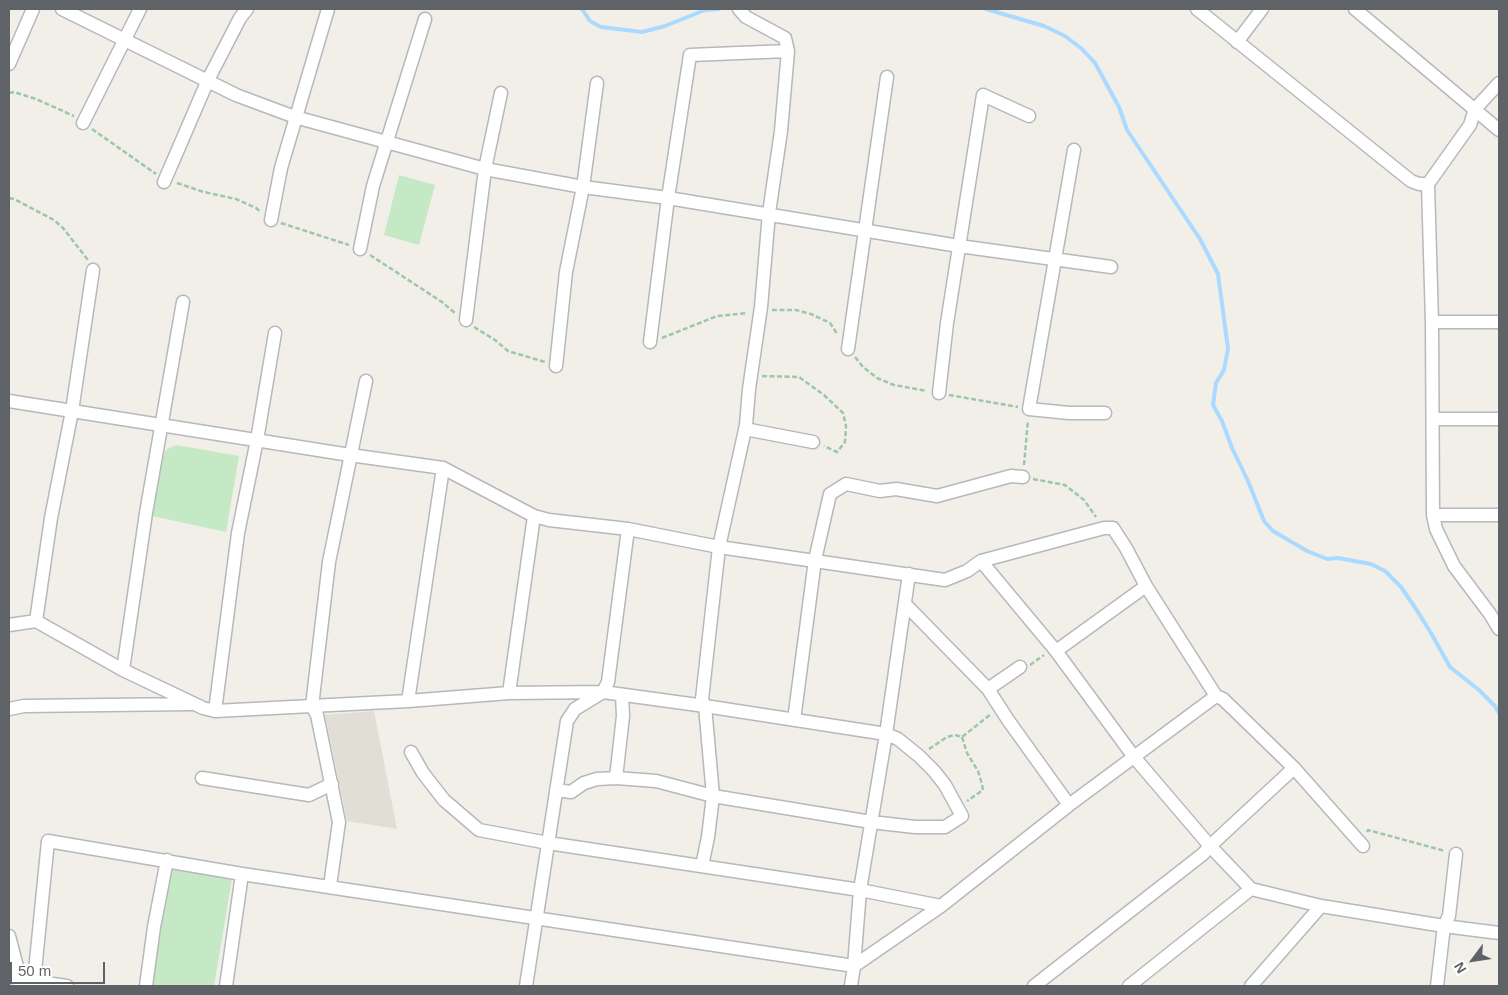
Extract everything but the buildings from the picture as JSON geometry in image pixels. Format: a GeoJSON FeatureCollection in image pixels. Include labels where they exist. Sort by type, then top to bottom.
{"type":"FeatureCollection","features":[{"type":"Feature","properties":{"kind":"street"},"geometry":{"type":"LineString","coordinates":[[9,64],[33,9]]}},
{"type":"Feature","properties":{"kind":"street"},"geometry":{"type":"LineString","coordinates":[[62,9],[236,95],[295,117],[485,169],[583,187],[769,213],[959,246],[1111,267]]}},
{"type":"Feature","properties":{"kind":"street"},"geometry":{"type":"LineString","coordinates":[[83,123],[140,9]]}},
{"type":"Feature","properties":{"kind":"street"},"geometry":{"type":"LineString","coordinates":[[164,182],[208,80],[240,18],[247,9]]}},
{"type":"Feature","properties":{"kind":"street"},"geometry":{"type":"LineString","coordinates":[[271,220],[281,168],[328,9]]}},
{"type":"Feature","properties":{"kind":"street"},"geometry":{"type":"LineString","coordinates":[[702,866],[713,796],[705,706],[702,699],[719,547],[745,430],[761,307],[769,213],[781,131],[788,51],[785,38],[746,17],[739,9]]}},
{"type":"Feature","properties":{"kind":"street"},"geometry":{"type":"LineString","coordinates":[[1197,9],[1412,181],[1419,184],[1428,184]]}},
{"type":"Feature","properties":{"kind":"street"},"geometry":{"type":"LineString","coordinates":[[1237,42],[1262,9]]}},
{"type":"Feature","properties":{"kind":"street"},"geometry":{"type":"LineString","coordinates":[[1355,9],[1499,130]]}},
{"type":"Feature","properties":{"kind":"street"},"geometry":{"type":"LineString","coordinates":[[360,249],[373,186],[425,20]]}},
{"type":"Feature","properties":{"kind":"street"},"geometry":{"type":"LineString","coordinates":[[650,342],[668,198],[690,56],[788,51]]}},
{"type":"Feature","properties":{"kind":"street"},"geometry":{"type":"LineString","coordinates":[[848,349],[887,77]]}},
{"type":"Feature","properties":{"kind":"street"},"geometry":{"type":"LineString","coordinates":[[556,366],[566,272],[583,187],[597,83]]}},
{"type":"Feature","properties":{"kind":"street"},"geometry":{"type":"LineString","coordinates":[[1499,83],[1475,109],[1470,125],[1428,184],[1432,322],[1433,515],[1436,529],[1454,566],[1495,614],[1499,629]]}},
{"type":"Feature","properties":{"kind":"street"},"geometry":{"type":"LineString","coordinates":[[466,320],[485,169],[501,92]]}},
{"type":"Feature","properties":{"kind":"street"},"geometry":{"type":"LineString","coordinates":[[939,393],[947,323],[983,95],[1029,116]]}},
{"type":"Feature","properties":{"kind":"street"},"geometry":{"type":"LineString","coordinates":[[1074,150],[1029,409],[1069,413],[1105,413]]}},
{"type":"Feature","properties":{"kind":"street"},"geometry":{"type":"LineString","coordinates":[[36,621],[51,518],[72,411],[93,270]]}},
{"type":"Feature","properties":{"kind":"street"},"geometry":{"type":"LineString","coordinates":[[123,670],[146,513],[183,302]]}},
{"type":"Feature","properties":{"kind":"street"},"geometry":{"type":"LineString","coordinates":[[1432,322],[1499,322]]}},
{"type":"Feature","properties":{"kind":"street"},"geometry":{"type":"LineString","coordinates":[[215,711],[238,533],[257,440],[275,333]]}},
{"type":"Feature","properties":{"kind":"street"},"geometry":{"type":"LineString","coordinates":[[330,886],[339,822],[317,715],[312,706],[329,562],[366,381]]}},
{"type":"Feature","properties":{"kind":"street"},"geometry":{"type":"LineString","coordinates":[[9,401],[443,468],[534,516],[549,520],[628,529],[719,547],[945,580],[967,571],[981,562],[1104,528],[1113,528],[1146,586],[1216,696],[1224,699],[1294,768],[1363,846]]}},
{"type":"Feature","properties":{"kind":"street"},"geometry":{"type":"LineString","coordinates":[[1433,419],[1499,419]]}},
{"type":"Feature","properties":{"kind":"street"},"geometry":{"type":"LineString","coordinates":[[745,430],[813,442]]}},
{"type":"Feature","properties":{"kind":"street"},"geometry":{"type":"LineString","coordinates":[[408,701],[443,468]]}},
{"type":"Feature","properties":{"kind":"street"},"geometry":{"type":"LineString","coordinates":[[794,720],[815,560],[830,494],[846,484],[880,491],[896,489],[937,496],[1011,476],[1023,478]]}},
{"type":"Feature","properties":{"kind":"street"},"geometry":{"type":"LineString","coordinates":[[1433,515],[1499,515]]}},
{"type":"Feature","properties":{"kind":"street"},"geometry":{"type":"LineString","coordinates":[[509,693],[534,516]]}},
{"type":"Feature","properties":{"kind":"street"},"geometry":{"type":"LineString","coordinates":[[526,986],[567,721],[575,709],[603,692],[608,682],[628,529]]}},
{"type":"Feature","properties":{"kind":"street"},"geometry":{"type":"LineString","coordinates":[[981,562],[1056,651],[1134,757],[1210,846],[1251,889],[1321,906],[1499,933]]}},
{"type":"Feature","properties":{"kind":"street"},"geometry":{"type":"LineString","coordinates":[[850,986],[854,966],[860,890],[886,734],[909,574]]}},
{"type":"Feature","properties":{"kind":"street"},"geometry":{"type":"LineString","coordinates":[[1056,651],[1146,586]]}},
{"type":"Feature","properties":{"kind":"street"},"geometry":{"type":"LineString","coordinates":[[905,604],[988,690],[1069,805]]}},
{"type":"Feature","properties":{"kind":"street"},"geometry":{"type":"LineString","coordinates":[[9,625],[36,621],[123,670],[194,704],[215,711],[408,701],[509,693],[603,692],[886,734],[898,739],[920,756],[945,785],[962,816],[945,827],[915,827],[871,822],[713,796],[656,781],[616,778],[590,781],[571,792],[556,790]]}},
{"type":"Feature","properties":{"kind":"street"},"geometry":{"type":"LineString","coordinates":[[988,690],[1020,667]]}},
{"type":"Feature","properties":{"kind":"street"},"geometry":{"type":"LineString","coordinates":[[616,778],[623,716],[622,694]]}},
{"type":"Feature","properties":{"kind":"street"},"geometry":{"type":"LineString","coordinates":[[21,981],[48,841],[242,874],[854,966],[940,906],[1069,805],[1216,696]]}},
{"type":"Feature","properties":{"kind":"street"},"geometry":{"type":"LineString","coordinates":[[9,709],[24,706],[194,704]]}},
{"type":"Feature","properties":{"kind":"street"},"geometry":{"type":"LineString","coordinates":[[411,752],[423,773],[444,800],[479,830],[548,843],[860,890],[940,906]]}},
{"type":"Feature","properties":{"kind":"street"},"geometry":{"type":"LineString","coordinates":[[1034,986],[1203,854],[1294,768]]}},
{"type":"Feature","properties":{"kind":"street"},"geometry":{"type":"LineString","coordinates":[[202,778],[309,795],[332,784]]}},
{"type":"Feature","properties":{"kind":"street"},"geometry":{"type":"LineString","coordinates":[[1437,986],[1444,926],[1449,916],[1456,854]]}},
{"type":"Feature","properties":{"kind":"street"},"geometry":{"type":"LineString","coordinates":[[146,986],[154,927],[167,860]]}},
{"type":"Feature","properties":{"kind":"street"},"geometry":{"type":"LineString","coordinates":[[226,986],[242,874]]}},
{"type":"Feature","properties":{"kind":"street"},"geometry":{"type":"LineString","coordinates":[[1129,986],[1251,889]]}},
{"type":"Feature","properties":{"kind":"street"},"geometry":{"type":"LineString","coordinates":[[1252,986],[1321,906]]}},
{"type":"Feature","properties":{"kind":"street"},"geometry":{"type":"LineString","coordinates":[[9,936],[21,981]]}},
{"type":"Feature","properties":{"kind":"street"},"geometry":{"type":"LineString","coordinates":[[21,981],[67,986]]}},
{"type":"Feature","properties":{"kind":"path"},"geometry":{"type":"LineString","coordinates":[[9,198],[54,220],[74,242],[93,270]]}},
{"type":"Feature","properties":{"kind":"path"},"geometry":{"type":"LineString","coordinates":[[751,377],[799,377],[824,395],[843,412],[846,426],[844,442],[837,452]]}},
{"type":"Feature","properties":{"kind":"path"},"geometry":{"type":"LineString","coordinates":[[1029,409],[1023,478],[1064,485],[1084,500],[1104,528]]}},
{"type":"Feature","properties":{"kind":"path"},"geometry":{"type":"LineString","coordinates":[[1020,667],[1027,667],[1056,651]]}},
{"type":"Feature","properties":{"kind":"path"},"geometry":{"type":"LineString","coordinates":[[962,737],[999,707]]}},
{"type":"Feature","properties":{"kind":"path"},"geometry":{"type":"LineString","coordinates":[[920,756],[947,737],[955,735],[962,737]]}},
{"type":"Feature","properties":{"kind":"path"},"geometry":{"type":"LineString","coordinates":[[958,808],[982,790],[978,771],[967,752],[962,737]]}},
{"type":"Feature","properties":{"kind":"path"},"geometry":{"type":"LineString","coordinates":[[1363,846],[1368,830],[1456,854]]}},
{"type":"Feature","properties":{"kind":"shaded area"},"geometry":{"type":"Polygon","coordinates":[[[374,711],[397,829],[347,821],[325,715],[374,711]]]}},
{"type":"Feature","properties":{"kind":"green space"},"geometry":{"type":"Polygon","coordinates":[[[399,175],[435,185],[419,245],[384,235],[399,175]]]}},
{"type":"Feature","properties":{"kind":"green space"},"geometry":{"type":"Polygon","coordinates":[[[176,445],[239,456],[226,532],[152,516],[164,453],[176,445]]]}},
{"type":"Feature","properties":{"kind":"green space"},"geometry":{"type":"Polygon","coordinates":[[[171,868],[232,879],[214,986],[152,986],[171,868]]]}},
{"type":"Feature","properties":{"kind":"waterway"},"geometry":{"type":"LineString","coordinates":[[582,9],[590,21],[601,27],[642,32],[665,26],[705,10],[719,9]]}},
{"type":"Feature","properties":{"kind":"waterway"},"geometry":{"type":"LineString","coordinates":[[986,9],[1044,26],[1065,36],[1082,49],[1095,63],[1119,107],[1127,130],[1200,239],[1218,274],[1228,349],[1224,370],[1216,383],[1213,405],[1222,421],[1264,521],[1273,531],[1307,551],[1327,559],[1338,558],[1371,564],[1385,571],[1401,587],[1416,609],[1450,667],[1479,690],[1495,706],[1499,713]]}}]}
